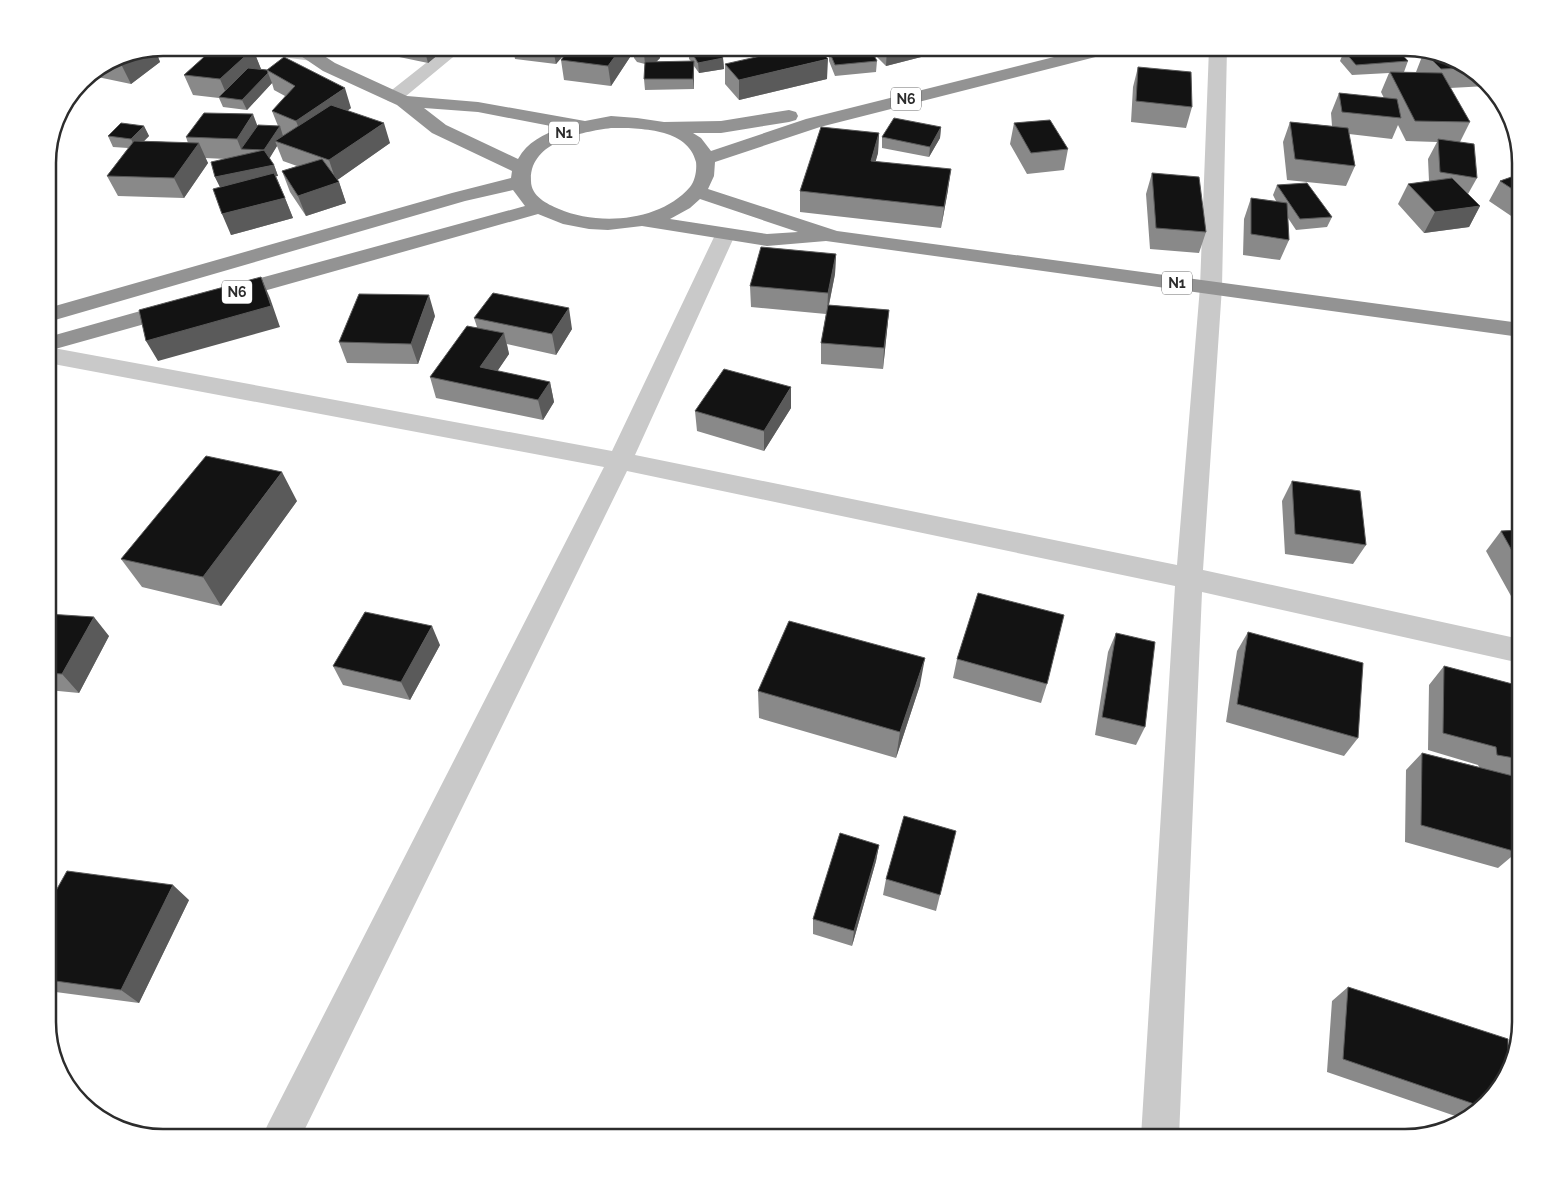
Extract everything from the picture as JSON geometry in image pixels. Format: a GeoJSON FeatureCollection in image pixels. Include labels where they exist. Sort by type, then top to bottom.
{"type":"FeatureCollection","features":[{"type":"Feature","properties":{"kind":"highway","name":"N1"},"geometry":{"type":"LineString","coordinates":[[313,56],[357,81],[399,99],[440,129],[522,175],[531,154],[542,144],[557,135],[583,126],[611,122],[639,122],[666,127],[684,135],[698,146],[706,158]]}},
{"type":"Feature","properties":{"kind":"highway","name":"N6"},"geometry":{"type":"LineString","coordinates":[[666,127],[721,127],[768,121],[1025,56]]}},
{"type":"Feature","properties":{"kind":"highway","name":"N6"},"geometry":{"type":"LineString","coordinates":[[706,158],[813,123],[1077,56]]}},
{"type":"Feature","properties":{"kind":"highway","name":"N1"},"geometry":{"type":"LineString","coordinates":[[399,99],[478,107],[583,126]]}},
{"type":"Feature","properties":{"kind":"highway"},"geometry":{"type":"LineString","coordinates":[[697,192],[706,175],[706,158]]}},
{"type":"Feature","properties":{"kind":"highway","name":"N6"},"geometry":{"type":"LineString","coordinates":[[56,313],[459,197],[522,175]]}},
{"type":"Feature","properties":{"kind":"highway"},"geometry":{"type":"LineString","coordinates":[[522,175],[530,200],[539,208]]}},
{"type":"Feature","properties":{"kind":"highway","name":"N1"},"geometry":{"type":"LineString","coordinates":[[539,208],[568,220],[604,225],[642,220],[664,213],[683,204],[697,192],[834,237]]}},
{"type":"Feature","properties":{"kind":"highway","name":"N6"},"geometry":{"type":"LineString","coordinates":[[56,342],[539,208]]}},
{"type":"Feature","properties":{"kind":"highway","name":"N1"},"geometry":{"type":"LineString","coordinates":[[642,220],[725,235],[767,240],[834,237],[1512,329]]}},
{"type":"Feature","properties":{"kind":"street"},"geometry":{"type":"LineString","coordinates":[[399,99],[446,56]]}},
{"type":"Feature","properties":{"kind":"street"},"geometry":{"type":"LineString","coordinates":[[1160,1129],[1189,578],[1211,288],[1218,56]]}},
{"type":"Feature","properties":{"kind":"street"},"geometry":{"type":"LineString","coordinates":[[286,1129],[620,461],[725,235]]}},
{"type":"Feature","properties":{"kind":"street"},"geometry":{"type":"LineString","coordinates":[[56,356],[620,461],[1189,578],[1512,649]]}},
{"type":"Feature","properties":{"kind":"building"},"geometry":{"type":"Polygon","coordinates":[[[205,56],[245,56],[220,79],[184,75],[205,56]]]}},
{"type":"Feature","properties":{"kind":"building"},"geometry":{"type":"Polygon","coordinates":[[[564,56],[615,56],[608,66],[561,60],[564,56]]]}},
{"type":"Feature","properties":{"kind":"building"},"geometry":{"type":"Polygon","coordinates":[[[694,56],[722,56],[723,58],[698,63],[694,56]]]}},
{"type":"Feature","properties":{"kind":"building"},"geometry":{"type":"Polygon","coordinates":[[[760,56],[825,56],[828,59],[739,80],[725,64],[760,56]]]}},
{"type":"Feature","properties":{"kind":"building"},"geometry":{"type":"Polygon","coordinates":[[[831,56],[874,56],[877,61],[835,65],[831,56]]]}},
{"type":"Feature","properties":{"kind":"building"},"geometry":{"type":"Polygon","coordinates":[[[1348,56],[1403,56],[1408,61],[1356,65],[1348,56]]]}},
{"type":"Feature","properties":{"kind":"building"},"geometry":{"type":"Polygon","coordinates":[[[284,57],[345,88],[296,121],[272,111],[295,86],[267,70],[284,57]]]}},
{"type":"Feature","properties":{"kind":"building"},"geometry":{"type":"Polygon","coordinates":[[[1432,60],[1454,68],[1441,69],[1432,60]]]}},
{"type":"Feature","properties":{"kind":"building"},"geometry":{"type":"Polygon","coordinates":[[[694,61],[693,79],[644,79],[645,62],[694,61]]]}},
{"type":"Feature","properties":{"kind":"building"},"geometry":{"type":"Polygon","coordinates":[[[1138,67],[1191,72],[1192,107],[1136,101],[1138,67]]]}},
{"type":"Feature","properties":{"kind":"building"},"geometry":{"type":"Polygon","coordinates":[[[248,68],[267,70],[268,73],[242,100],[219,97],[248,68]]]}},
{"type":"Feature","properties":{"kind":"building"},"geometry":{"type":"Polygon","coordinates":[[[1390,72],[1442,73],[1470,122],[1415,121],[1390,72]]]}},
{"type":"Feature","properties":{"kind":"building"},"geometry":{"type":"Polygon","coordinates":[[[1339,93],[1397,99],[1401,118],[1342,112],[1339,93]]]}},
{"type":"Feature","properties":{"kind":"building"},"geometry":{"type":"Polygon","coordinates":[[[331,105],[384,123],[329,160],[275,141],[331,105]]]}},
{"type":"Feature","properties":{"kind":"building"},"geometry":{"type":"Polygon","coordinates":[[[204,113],[253,114],[237,139],[186,137],[204,113]]]}},
{"type":"Feature","properties":{"kind":"building"},"geometry":{"type":"Polygon","coordinates":[[[894,118],[941,127],[930,147],[882,137],[894,118]]]}},
{"type":"Feature","properties":{"kind":"building"},"geometry":{"type":"Polygon","coordinates":[[[1050,120],[1068,149],[1031,153],[1014,123],[1050,120]]]}},
{"type":"Feature","properties":{"kind":"building"},"geometry":{"type":"Polygon","coordinates":[[[1290,122],[1348,128],[1355,166],[1295,159],[1290,122]]]}},
{"type":"Feature","properties":{"kind":"building"},"geometry":{"type":"Polygon","coordinates":[[[121,123],[144,126],[131,139],[108,136],[121,123]]]}},
{"type":"Feature","properties":{"kind":"building"},"geometry":{"type":"Polygon","coordinates":[[[258,125],[280,126],[264,150],[241,149],[258,125]]]}},
{"type":"Feature","properties":{"kind":"building"},"geometry":{"type":"Polygon","coordinates":[[[821,127],[879,133],[871,161],[951,169],[944,207],[800,191],[821,127]]]}},
{"type":"Feature","properties":{"kind":"building"},"geometry":{"type":"Polygon","coordinates":[[[1438,139],[1474,144],[1477,178],[1440,172],[1438,139]]]}},
{"type":"Feature","properties":{"kind":"building"},"geometry":{"type":"Polygon","coordinates":[[[134,141],[199,143],[174,178],[107,176],[134,141]]]}},
{"type":"Feature","properties":{"kind":"building"},"geometry":{"type":"Polygon","coordinates":[[[264,150],[274,165],[215,177],[211,162],[264,150]]]}},
{"type":"Feature","properties":{"kind":"building"},"geometry":{"type":"Polygon","coordinates":[[[322,159],[339,182],[298,196],[282,171],[322,159]]]}},
{"type":"Feature","properties":{"kind":"building"},"geometry":{"type":"Polygon","coordinates":[[[274,173],[285,198],[222,214],[213,189],[274,173]]]}},
{"type":"Feature","properties":{"kind":"building"},"geometry":{"type":"Polygon","coordinates":[[[1152,173],[1199,177],[1206,232],[1156,228],[1152,173]]]}},
{"type":"Feature","properties":{"kind":"building"},"geometry":{"type":"Polygon","coordinates":[[[1512,177],[1512,189],[1500,181],[1512,177]]]}},
{"type":"Feature","properties":{"kind":"building"},"geometry":{"type":"Polygon","coordinates":[[[1452,178],[1480,206],[1435,212],[1408,184],[1452,178]]]}},
{"type":"Feature","properties":{"kind":"building"},"geometry":{"type":"Polygon","coordinates":[[[1307,183],[1332,217],[1300,219],[1277,185],[1307,183]]]}},
{"type":"Feature","properties":{"kind":"building"},"geometry":{"type":"Polygon","coordinates":[[[1251,198],[1287,203],[1289,240],[1251,234],[1251,198]]]}},
{"type":"Feature","properties":{"kind":"building"},"geometry":{"type":"Polygon","coordinates":[[[761,247],[836,254],[828,293],[750,286],[761,247]]]}},
{"type":"Feature","properties":{"kind":"building"},"geometry":{"type":"Polygon","coordinates":[[[261,277],[271,306],[146,341],[139,310],[261,277]]]}},
{"type":"Feature","properties":{"kind":"building"},"geometry":{"type":"Polygon","coordinates":[[[493,293],[569,308],[552,334],[474,318],[493,293]]]}},
{"type":"Feature","properties":{"kind":"building"},"geometry":{"type":"Polygon","coordinates":[[[359,294],[429,295],[411,344],[339,342],[359,294]]]}},
{"type":"Feature","properties":{"kind":"building"},"geometry":{"type":"Polygon","coordinates":[[[828,305],[889,310],[884,348],[821,343],[828,305]]]}},
{"type":"Feature","properties":{"kind":"building"},"geometry":{"type":"Polygon","coordinates":[[[467,326],[504,333],[480,367],[550,382],[538,400],[430,377],[467,326]]]}},
{"type":"Feature","properties":{"kind":"building"},"geometry":{"type":"Polygon","coordinates":[[[724,369],[791,387],[764,431],[695,411],[724,369]]]}},
{"type":"Feature","properties":{"kind":"building"},"geometry":{"type":"Polygon","coordinates":[[[206,456],[282,472],[203,577],[121,559],[206,456]]]}},
{"type":"Feature","properties":{"kind":"building"},"geometry":{"type":"Polygon","coordinates":[[[1292,481],[1360,491],[1366,545],[1295,534],[1292,481]]]}},
{"type":"Feature","properties":{"kind":"building"},"geometry":{"type":"Polygon","coordinates":[[[1512,530],[1512,551],[1501,531],[1512,530]]]}},
{"type":"Feature","properties":{"kind":"building"},"geometry":{"type":"Polygon","coordinates":[[[978,593],[1064,615],[1047,684],[957,659],[978,593]]]}},
{"type":"Feature","properties":{"kind":"building"},"geometry":{"type":"Polygon","coordinates":[[[365,612],[432,626],[401,682],[333,666],[365,612]]]}},
{"type":"Feature","properties":{"kind":"building"},"geometry":{"type":"Polygon","coordinates":[[[56,615],[94,617],[62,674],[56,674],[56,615]]]}},
{"type":"Feature","properties":{"kind":"building"},"geometry":{"type":"Polygon","coordinates":[[[789,621],[925,658],[900,732],[758,691],[789,621]]]}},
{"type":"Feature","properties":{"kind":"building"},"geometry":{"type":"Polygon","coordinates":[[[1248,632],[1363,663],[1358,738],[1237,704],[1248,632]]]}},
{"type":"Feature","properties":{"kind":"building"},"geometry":{"type":"Polygon","coordinates":[[[1116,633],[1155,642],[1145,727],[1102,717],[1116,633]]]}},
{"type":"Feature","properties":{"kind":"building"},"geometry":{"type":"Polygon","coordinates":[[[1444,666],[1512,684],[1512,758],[1497,755],[1496,747],[1443,733],[1444,666]]]}},
{"type":"Feature","properties":{"kind":"building"},"geometry":{"type":"Polygon","coordinates":[[[1422,753],[1512,776],[1512,851],[1421,825],[1422,753]]]}},
{"type":"Feature","properties":{"kind":"building"},"geometry":{"type":"Polygon","coordinates":[[[904,816],[956,831],[940,895],[886,879],[904,816]]]}},
{"type":"Feature","properties":{"kind":"building"},"geometry":{"type":"Polygon","coordinates":[[[840,833],[879,845],[854,931],[813,919],[840,833]]]}},
{"type":"Feature","properties":{"kind":"building"},"geometry":{"type":"Polygon","coordinates":[[[67,871],[173,885],[121,990],[56,981],[56,891],[67,871]]]}},
{"type":"Feature","properties":{"kind":"building"},"geometry":{"type":"Polygon","coordinates":[[[1348,987],[1508,1039],[1508,1049],[1501,1069],[1490,1087],[1473,1104],[1343,1059],[1348,987]]]}}]}
